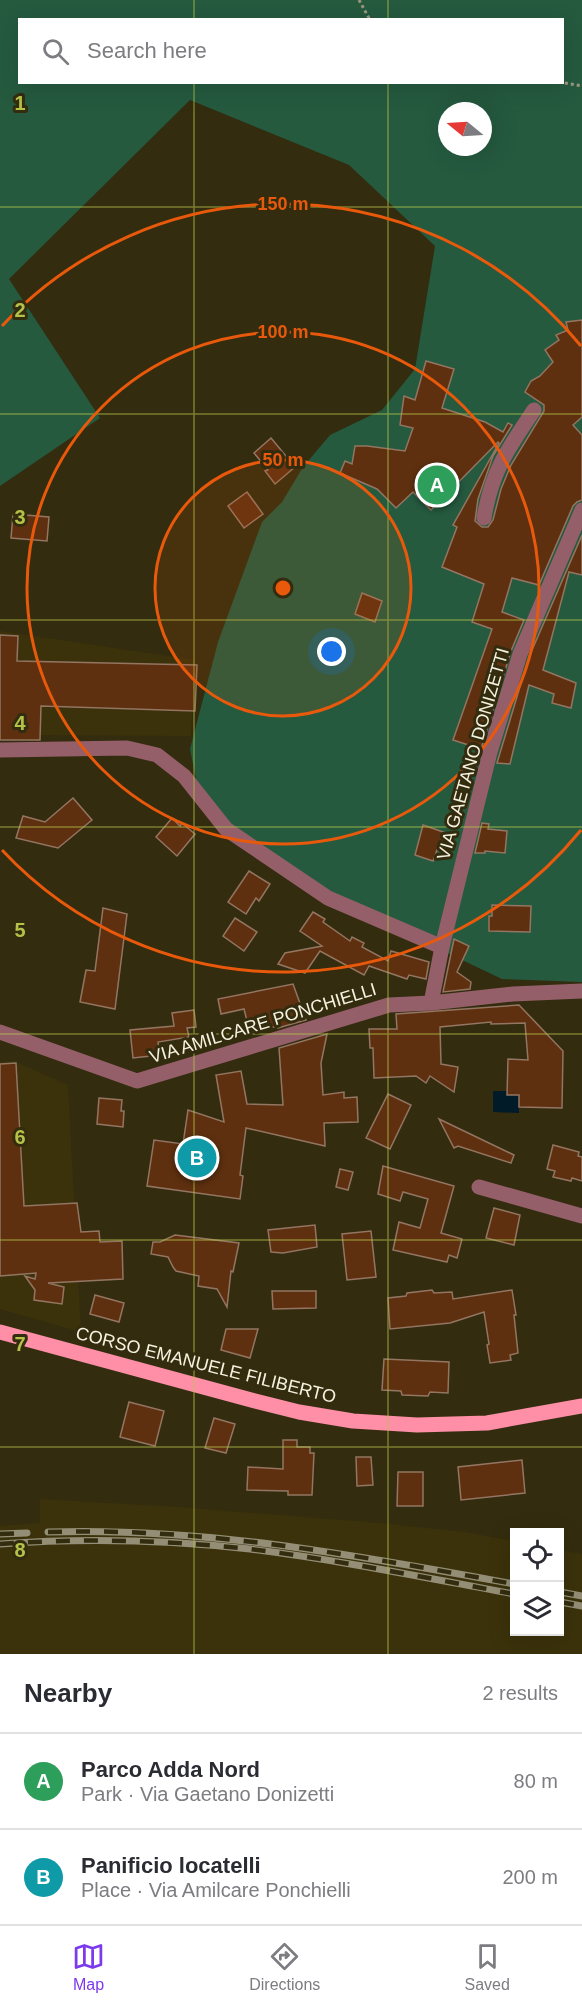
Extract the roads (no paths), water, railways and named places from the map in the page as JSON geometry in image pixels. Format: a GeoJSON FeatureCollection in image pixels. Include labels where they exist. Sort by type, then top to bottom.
{"type":"FeatureCollection","features":[{"type":"Feature","properties":{"kind":"main road","name":"CORSO EMANUELE FILIBERTO"},"geometry":{"type":"LineString","coordinates":[[0,1332],[255,1401],[299,1412],[352,1421],[417,1425],[487,1423],[582,1406]]}},
{"type":"Feature","properties":{"kind":"street"},"geometry":{"type":"LineString","coordinates":[[484,518],[488,492],[496,469],[534,410]]}},
{"type":"Feature","properties":{"kind":"street","name":"VIA GAETANO DONIZETTI"},"geometry":{"type":"LineString","coordinates":[[431,1003],[442,947],[490,752],[520,654],[578,531],[582,510]]}},
{"type":"Feature","properties":{"kind":"street"},"geometry":{"type":"LineString","coordinates":[[0,750],[127,748],[157,755],[184,776],[226,829],[290,873],[328,898],[442,947]]}},
{"type":"Feature","properties":{"kind":"street","name":"VIA AMILCARE PONCHIELLI"},"geometry":{"type":"LineString","coordinates":[[0,1032],[137,1081],[389,1005],[513,994],[582,991]]}},
{"type":"Feature","properties":{"kind":"street"},"geometry":{"type":"LineString","coordinates":[[479,1187],[582,1216]]}},
{"type":"Feature","properties":{"kind":"water"},"geometry":{"type":"Polygon","coordinates":[[[493,1091],[507,1091],[507,1095],[519,1095],[519,1113],[493,1112],[493,1091]]]}},
{"type":"Feature","properties":{"kind":"railway"},"geometry":{"type":"LineString","coordinates":[[48,1532],[166,1534],[224,1539],[341,1554],[510,1583]]}},
{"type":"Feature","properties":{"kind":"railway"},"geometry":{"type":"LineString","coordinates":[[0,1534],[27,1533]]}},
{"type":"Feature","properties":{"kind":"railway"},"geometry":{"type":"LineString","coordinates":[[0,1544],[94,1541],[219,1546],[317,1558],[510,1593]]}},
{"type":"Feature","properties":{"kind":"railway"},"geometry":{"type":"LineString","coordinates":[[564,1593],[582,1596]]}},
{"type":"Feature","properties":{"kind":"railway"},"geometry":{"type":"LineString","coordinates":[[564,1603],[582,1606]]}},
{"type":"Feature","properties":{"kind":"place","name":"Parco Adda Nord"},"geometry":{"type":"Point","coordinates":[437,485]}},
{"type":"Feature","properties":{"kind":"place","name":"Panificio locatelli"},"geometry":{"type":"Point","coordinates":[197,1158]}}]}
